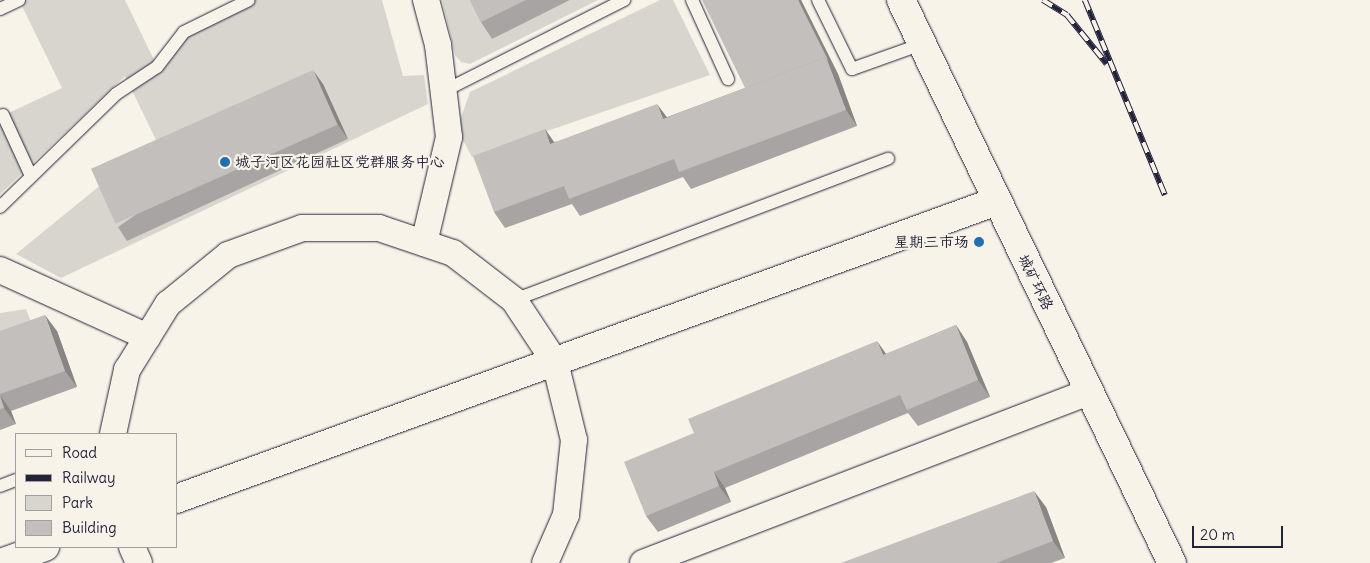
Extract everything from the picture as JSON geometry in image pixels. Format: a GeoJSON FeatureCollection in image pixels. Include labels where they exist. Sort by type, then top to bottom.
{"type":"FeatureCollection","features":[{"type":"Feature","properties":{"kind":"street"},"geometry":{"type":"LineString","coordinates":[[424,243],[449,137],[438,45],[426,0]]}},
{"type":"Feature","properties":{"kind":"street","name":"城矿环路"},"geometry":{"type":"LineString","coordinates":[[901,0],[1172,563]]}},
{"type":"Feature","properties":{"kind":"street"},"geometry":{"type":"LineString","coordinates":[[178,498],[997,200]]}},
{"type":"Feature","properties":{"kind":"street"},"geometry":{"type":"LineString","coordinates":[[113,433],[127,370],[168,304],[228,255],[302,228],[379,228],[453,253],[514,300],[554,362],[574,440],[566,515],[545,563]]}},
{"type":"Feature","properties":{"kind":"street"},"geometry":{"type":"LineString","coordinates":[[0,270],[148,337]]}},
{"type":"Feature","properties":{"kind":"street"},"geometry":{"type":"LineString","coordinates":[[643,563],[1090,392]]}},
{"type":"Feature","properties":{"kind":"street"},"geometry":{"type":"LineString","coordinates":[[1,563],[42,548]]}},
{"type":"Feature","properties":{"kind":"street"},"geometry":{"type":"LineString","coordinates":[[132,548],[139,563]]}},
{"type":"Feature","properties":{"kind":"lane"},"geometry":{"type":"LineString","coordinates":[[0,9],[19,0]]}},
{"type":"Feature","properties":{"kind":"lane"},"geometry":{"type":"LineString","coordinates":[[0,207],[116,94],[157,67],[184,32],[249,0]]}},
{"type":"Feature","properties":{"kind":"lane"},"geometry":{"type":"LineString","coordinates":[[444,91],[624,0]]}},
{"type":"Feature","properties":{"kind":"lane"},"geometry":{"type":"LineString","coordinates":[[692,0],[728,79]]}},
{"type":"Feature","properties":{"kind":"lane"},"geometry":{"type":"LineString","coordinates":[[818,0],[852,70],[922,44]]}},
{"type":"Feature","properties":{"kind":"lane"},"geometry":{"type":"LineString","coordinates":[[3,115],[31,176]]}},
{"type":"Feature","properties":{"kind":"lane"},"geometry":{"type":"LineString","coordinates":[[514,300],[888,160]]}},
{"type":"Feature","properties":{"kind":"lane"},"geometry":{"type":"LineString","coordinates":[[0,486],[15,480]]}},
{"type":"Feature","properties":{"kind":"green space"},"geometry":{"type":"Polygon","coordinates":[[[19,0],[125,0],[157,66],[184,32],[249,0],[382,0],[403,76],[424,75],[428,104],[61,278],[16,254],[156,140],[125,76],[0,194],[0,117],[62,88],[19,0]],[[322,84],[128,240],[348,139],[322,84]]]}},
{"type":"Feature","properties":{"kind":"green space"},"geometry":{"type":"Polygon","coordinates":[[[442,0],[473,0],[492,38],[570,0],[598,0],[470,64],[461,62],[455,55],[442,0]]]}},
{"type":"Feature","properties":{"kind":"green space"},"geometry":{"type":"Polygon","coordinates":[[[660,0],[673,0],[710,75],[472,157],[457,129],[470,92],[660,0]]]}},
{"type":"Feature","properties":{"kind":"green space"},"geometry":{"type":"Polygon","coordinates":[[[26,309],[34,330],[0,342],[0,313],[26,309]]]}},
{"type":"Feature","properties":{"kind":"building"},"geometry":{"type":"Polygon","coordinates":[[[470,0],[526,0],[481,22],[470,0]]]}},
{"type":"Feature","properties":{"kind":"building"},"geometry":{"type":"Polygon","coordinates":[[[702,0],[798,0],[828,60],[826,57],[745,88],[702,0]]]}},
{"type":"Feature","properties":{"kind":"building"},"geometry":{"type":"Polygon","coordinates":[[[826,57],[846,110],[679,172],[674,159],[569,199],[564,186],[494,212],[473,156],[545,129],[550,144],[657,104],[663,119],[826,57]]]}},
{"type":"Feature","properties":{"kind":"building","name":"城子河区花园社区党群服务中心"},"geometry":{"type":"Polygon","coordinates":[[[313,70],[337,125],[115,224],[91,169],[313,70]]]}},
{"type":"Feature","properties":{"kind":"building"},"geometry":{"type":"Polygon","coordinates":[[[45,315],[65,371],[0,394],[0,331],[45,315]]]}},
{"type":"Feature","properties":{"kind":"building"},"geometry":{"type":"Polygon","coordinates":[[[956,325],[978,380],[907,410],[900,395],[714,472],[719,486],[646,516],[624,462],[694,433],[688,419],[877,341],[883,355],[956,325]]]}},
{"type":"Feature","properties":{"kind":"building"},"geometry":{"type":"Polygon","coordinates":[[[0,396],[4,408],[0,409],[0,396]]]}},
{"type":"Feature","properties":{"kind":"building"},"geometry":{"type":"Polygon","coordinates":[[[1034,491],[1053,541],[996,563],[841,563],[1034,491]]]}},
{"type":"Feature","properties":{"kind":"railway"},"geometry":{"type":"LineString","coordinates":[[1043,0],[1067,15],[1107,64]]}},
{"type":"Feature","properties":{"kind":"railway"},"geometry":{"type":"LineString","coordinates":[[1085,0],[1165,195]]}},
{"type":"Feature","properties":{"kind":"place","name":"城子河区花园社区党群服务中心"},"geometry":{"type":"Point","coordinates":[225,162]}},
{"type":"Feature","properties":{"kind":"place","name":"星期三市场"},"geometry":{"type":"Point","coordinates":[979,242]}}]}
